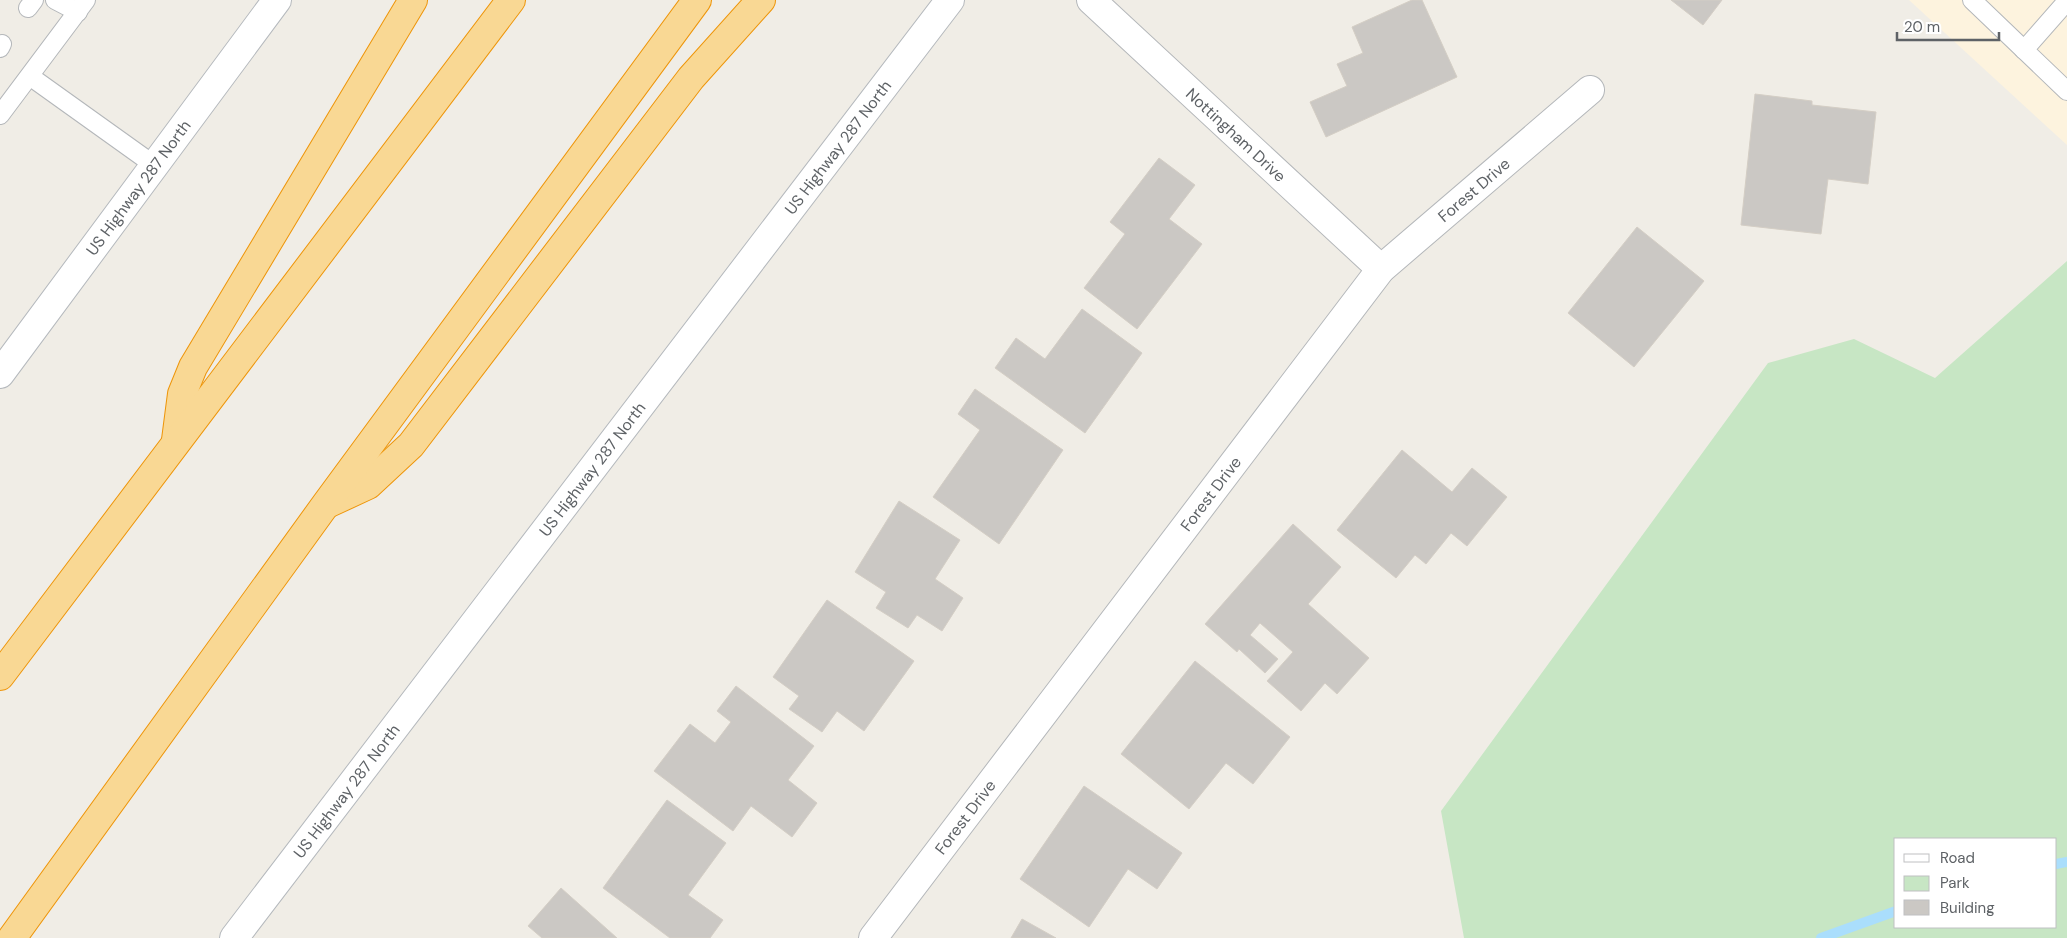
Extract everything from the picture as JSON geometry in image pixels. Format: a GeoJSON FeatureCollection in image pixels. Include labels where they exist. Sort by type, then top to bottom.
{"type":"FeatureCollection","features":[{"type":"Feature","properties":{"kind":"highway"},"geometry":{"type":"LineString","coordinates":[[175,441],[182,394],[193,367],[413,0]]}},
{"type":"Feature","properties":{"kind":"highway"},"geometry":{"type":"LineString","coordinates":[[0,676],[175,441],[511,0]]}},
{"type":"Feature","properties":{"kind":"highway"},"geometry":{"type":"LineString","coordinates":[[12,938],[326,504],[697,0]]}},
{"type":"Feature","properties":{"kind":"highway"},"geometry":{"type":"LineString","coordinates":[[326,504],[368,485],[412,445],[691,78],[760,0]]}},
{"type":"Feature","properties":{"kind":"main road","name":"US Highway 287 North"},"geometry":{"type":"LineString","coordinates":[[0,374],[277,0]]}},
{"type":"Feature","properties":{"kind":"main road","name":"US Highway 287 North"},"geometry":{"type":"LineString","coordinates":[[234,938],[950,0]]}},
{"type":"Feature","properties":{"kind":"main road","name":"Nottingham Drive"},"geometry":{"type":"LineString","coordinates":[[1091,0],[1381,269]]}},
{"type":"Feature","properties":{"kind":"main road","name":"Forest Drive"},"geometry":{"type":"LineString","coordinates":[[873,938],[1381,269],[1590,90]]}},
{"type":"Feature","properties":{"kind":"lane"},"geometry":{"type":"LineString","coordinates":[[4,104],[31,77],[82,6],[55,0]]}},
{"type":"Feature","properties":{"kind":"lane"},"geometry":{"type":"LineString","coordinates":[[1972,0],[2067,91]]}},
{"type":"Feature","properties":{"kind":"lane"},"geometry":{"type":"LineString","coordinates":[[2024,50],[2067,1]]}},
{"type":"Feature","properties":{"kind":"lane"},"geometry":{"type":"LineString","coordinates":[[31,77],[154,165]]}},
{"type":"Feature","properties":{"kind":"shaded area"},"geometry":{"type":"Polygon","coordinates":[[[1909,0],[2067,0],[2067,145],[1909,0]]]}},
{"type":"Feature","properties":{"kind":"green space"},"geometry":{"type":"Polygon","coordinates":[[[2067,261],[2067,938],[1464,938],[1441,811],[1768,363],[1854,339],[1935,378],[2067,261]]]}},
{"type":"Feature","properties":{"kind":"building"},"geometry":{"type":"Polygon","coordinates":[[[1412,0],[1422,0],[1457,77],[1326,137],[1310,102],[1347,86],[1337,64],[1363,53],[1352,27],[1412,0]]]}},
{"type":"Feature","properties":{"kind":"building"},"geometry":{"type":"Polygon","coordinates":[[[1671,0],[1722,0],[1703,25],[1671,0]]]}},
{"type":"Feature","properties":{"kind":"building"},"geometry":{"type":"Polygon","coordinates":[[[1755,94],[1812,101],[1812,105],[1876,112],[1868,184],[1828,179],[1821,234],[1741,225],[1755,94]]]}},
{"type":"Feature","properties":{"kind":"building"},"geometry":{"type":"Polygon","coordinates":[[[1159,158],[1195,185],[1169,219],[1202,244],[1137,329],[1084,288],[1125,234],[1110,222],[1159,158]]]}},
{"type":"Feature","properties":{"kind":"building"},"geometry":{"type":"Polygon","coordinates":[[[1637,227],[1704,281],[1634,367],[1568,313],[1637,227]]]}},
{"type":"Feature","properties":{"kind":"building"},"geometry":{"type":"Polygon","coordinates":[[[1082,309],[1142,353],[1085,433],[995,368],[1016,338],[1045,359],[1082,309]]]}},
{"type":"Feature","properties":{"kind":"building"},"geometry":{"type":"Polygon","coordinates":[[[975,389],[1063,450],[999,544],[933,497],[980,430],[958,414],[975,389]]]}},
{"type":"Feature","properties":{"kind":"building"},"geometry":{"type":"Polygon","coordinates":[[[1402,450],[1452,492],[1472,468],[1507,497],[1467,546],[1451,533],[1426,564],[1415,555],[1396,578],[1337,530],[1402,450]]]}},
{"type":"Feature","properties":{"kind":"building"},"geometry":{"type":"Polygon","coordinates":[[[899,501],[960,540],[935,579],[963,598],[942,631],[917,615],[908,628],[876,608],[886,592],[855,572],[899,501]]]}},
{"type":"Feature","properties":{"kind":"building"},"geometry":{"type":"Polygon","coordinates":[[[1293,524],[1341,567],[1308,604],[1369,658],[1337,694],[1325,683],[1301,711],[1267,681],[1293,652],[1260,623],[1250,635],[1278,659],[1265,673],[1239,649],[1237,652],[1205,624],[1293,524]]]}},
{"type":"Feature","properties":{"kind":"building"},"geometry":{"type":"Polygon","coordinates":[[[827,600],[914,661],[864,731],[837,711],[822,732],[789,709],[799,696],[773,677],[827,600]]]}},
{"type":"Feature","properties":{"kind":"building"},"geometry":{"type":"Polygon","coordinates":[[[1195,661],[1290,737],[1253,784],[1226,763],[1189,809],[1121,754],[1195,661]]]}},
{"type":"Feature","properties":{"kind":"building"},"geometry":{"type":"Polygon","coordinates":[[[736,686],[814,746],[788,780],[817,803],[792,837],[751,806],[733,831],[654,771],[690,724],[715,743],[731,722],[717,711],[736,686]]]}},
{"type":"Feature","properties":{"kind":"building"},"geometry":{"type":"Polygon","coordinates":[[[1084,786],[1182,853],[1157,889],[1128,869],[1089,927],[1020,879],[1084,786]]]}},
{"type":"Feature","properties":{"kind":"building"},"geometry":{"type":"Polygon","coordinates":[[[667,800],[726,843],[688,895],[723,920],[710,938],[670,938],[603,888],[667,800]]]}},
{"type":"Feature","properties":{"kind":"building"},"geometry":{"type":"Polygon","coordinates":[[[561,888],[617,938],[542,938],[528,926],[561,888]]]}},
{"type":"Feature","properties":{"kind":"building"},"geometry":{"type":"Polygon","coordinates":[[[1022,919],[1056,938],[1011,938],[1022,919]]]}},
{"type":"Feature","properties":{"kind":"waterway"},"geometry":{"type":"LineString","coordinates":[[2057,864],[2067,862]]}},
{"type":"Feature","properties":{"kind":"waterway"},"geometry":{"type":"LineString","coordinates":[[1821,938],[1894,912]]}}]}
